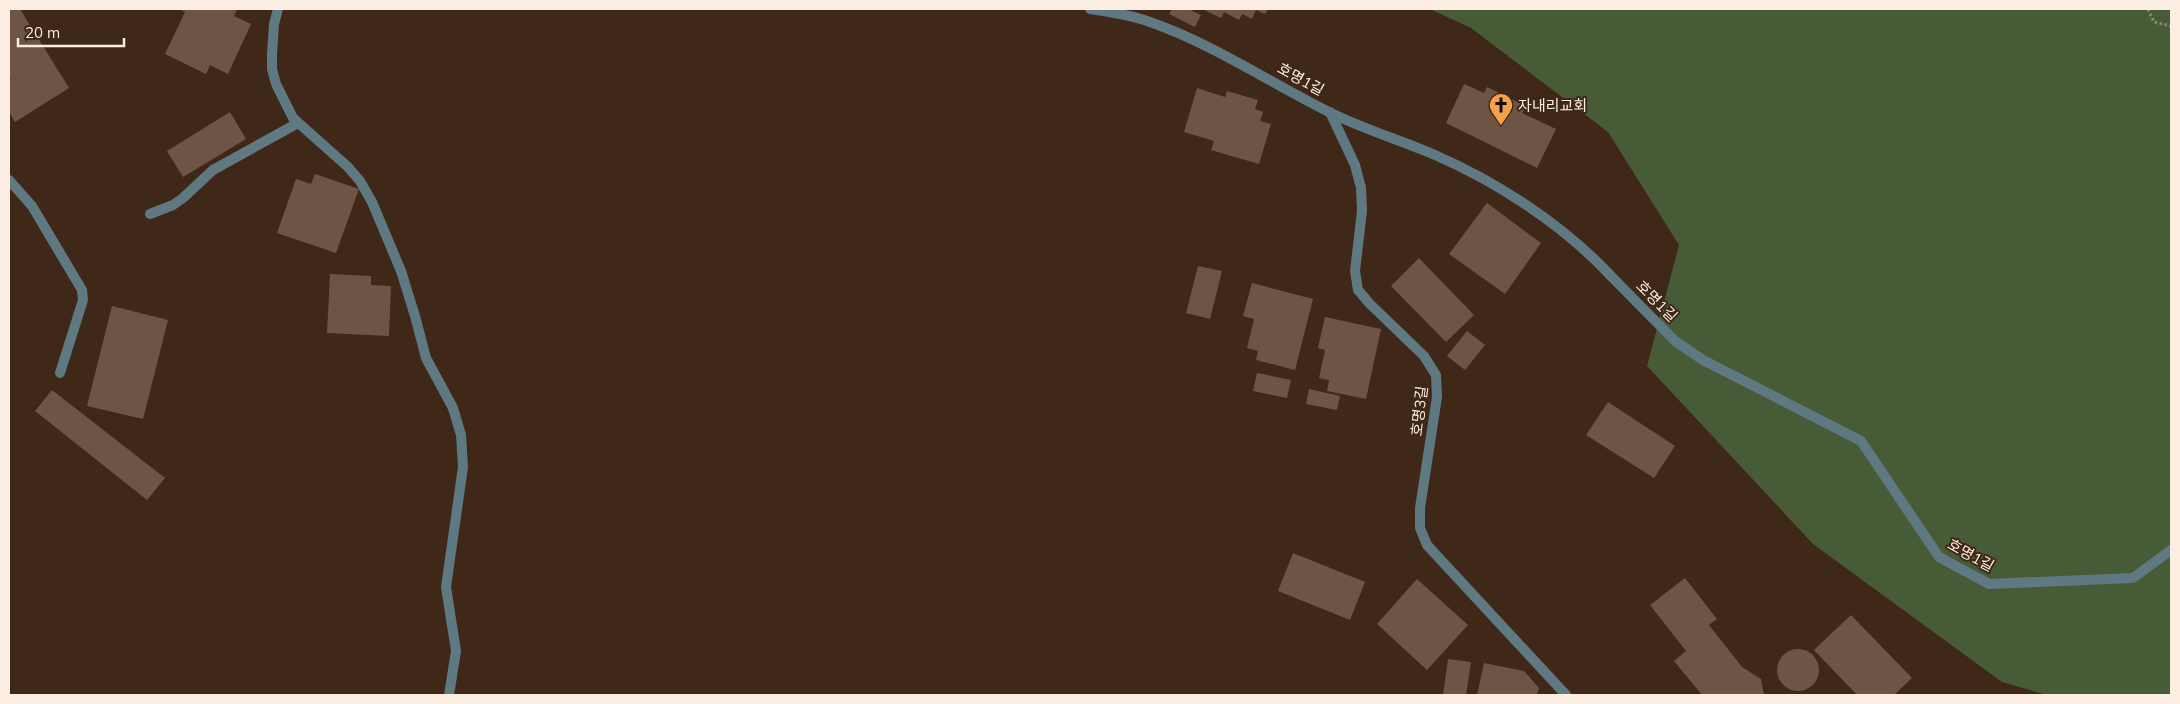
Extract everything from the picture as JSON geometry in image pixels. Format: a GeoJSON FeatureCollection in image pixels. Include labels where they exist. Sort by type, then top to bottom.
{"type":"FeatureCollection","features":[{"type":"Feature","properties":{"kind":"street"},"geometry":{"type":"LineString","coordinates":[[278,9],[274,24],[272,69],[276,84],[285,104],[298,123],[348,167],[360,181],[372,202],[401,271],[426,358],[453,408],[461,435],[463,467],[446,587],[456,651],[449,695]]}},
{"type":"Feature","properties":{"kind":"street","name":"호명1길"},"geometry":{"type":"LineString","coordinates":[[1090,9],[1148,21],[1176,32],[1254,70],[1330,112],[1457,165],[1554,224],[1590,254],[1675,341],[1703,360],[1861,440],[1939,557],[1990,584],[2133,578],[2171,550]]}},
{"type":"Feature","properties":{"kind":"street","name":"호명3길"},"geometry":{"type":"LineString","coordinates":[[1330,112],[1355,165],[1361,188],[1362,211],[1354,271],[1358,290],[1424,356],[1436,375],[1437,398],[1420,508],[1420,528],[1423,538],[1427,545],[1566,695]]}},
{"type":"Feature","properties":{"kind":"street"},"geometry":{"type":"LineString","coordinates":[[150,214],[173,205],[213,170],[298,123]]}},
{"type":"Feature","properties":{"kind":"street"},"geometry":{"type":"LineString","coordinates":[[9,180],[32,206],[78,280],[82,290],[83,300],[60,372]]}},
{"type":"Feature","properties":{"kind":"path"},"geometry":{"type":"LineString","coordinates":[[2148,9],[2154,22],[2171,26]]}},
{"type":"Feature","properties":{"kind":"green space"},"geometry":{"type":"Polygon","coordinates":[[[1430,9],[2171,9],[2171,695],[2047,695],[2002,682],[1813,544],[1647,366],[1679,245],[1608,132],[1471,28],[1430,9]]]}},
{"type":"Feature","properties":{"kind":"building"},"geometry":{"type":"Polygon","coordinates":[[[9,9],[20,9],[69,88],[15,122],[9,112],[9,82],[11,80],[9,76],[9,9]]]}},
{"type":"Feature","properties":{"kind":"building"},"geometry":{"type":"Polygon","coordinates":[[[178,9],[237,9],[234,16],[251,24],[228,74],[210,65],[206,74],[165,54],[185,12],[178,9]]]}},
{"type":"Feature","properties":{"kind":"building"},"geometry":{"type":"Polygon","coordinates":[[[1172,9],[1188,9],[1201,15],[1195,27],[1169,14],[1172,9]]]}},
{"type":"Feature","properties":{"kind":"building"},"geometry":{"type":"Polygon","coordinates":[[[1202,9],[1268,9],[1265,14],[1256,10],[1252,19],[1242,14],[1239,20],[1224,12],[1221,18],[1202,9]]]}},
{"type":"Feature","properties":{"kind":"building","name":"자내리교회"},"geometry":{"type":"Polygon","coordinates":[[[1464,84],[1484,93],[1487,87],[1526,106],[1522,113],[1556,129],[1537,168],[1446,123],[1464,84]]]}},
{"type":"Feature","properties":{"kind":"building"},"geometry":{"type":"Polygon","coordinates":[[[1197,88],[1225,97],[1227,91],[1258,100],[1255,109],[1263,112],[1260,121],[1271,124],[1259,164],[1211,150],[1214,141],[1184,132],[1197,88]]]}},
{"type":"Feature","properties":{"kind":"building"},"geometry":{"type":"Polygon","coordinates":[[[230,112],[246,139],[183,177],[167,151],[230,112]]]}},
{"type":"Feature","properties":{"kind":"building"},"geometry":{"type":"Polygon","coordinates":[[[315,174],[359,189],[336,253],[277,233],[296,179],[311,184],[315,174]]]}},
{"type":"Feature","properties":{"kind":"building"},"geometry":{"type":"Polygon","coordinates":[[[1487,203],[1541,243],[1505,294],[1449,254],[1487,203]]]}},
{"type":"Feature","properties":{"kind":"building"},"geometry":{"type":"Polygon","coordinates":[[[1419,258],[1474,315],[1446,342],[1391,286],[1419,258]]]}},
{"type":"Feature","properties":{"kind":"building"},"geometry":{"type":"Polygon","coordinates":[[[1198,266],[1222,271],[1210,319],[1186,313],[1198,266]]]}},
{"type":"Feature","properties":{"kind":"building"},"geometry":{"type":"Polygon","coordinates":[[[330,274],[371,276],[371,285],[391,286],[389,336],[327,333],[330,274]]]}},
{"type":"Feature","properties":{"kind":"building"},"geometry":{"type":"Polygon","coordinates":[[[1252,283],[1313,299],[1295,370],[1256,360],[1258,351],[1247,348],[1254,319],[1243,316],[1252,283]]]}},
{"type":"Feature","properties":{"kind":"building"},"geometry":{"type":"Polygon","coordinates":[[[112,306],[168,320],[143,419],[87,406],[112,306]]]}},
{"type":"Feature","properties":{"kind":"building"},"geometry":{"type":"Polygon","coordinates":[[[1325,317],[1381,329],[1366,399],[1327,391],[1329,380],[1319,378],[1325,350],[1318,348],[1325,317]]]}},
{"type":"Feature","properties":{"kind":"building"},"geometry":{"type":"Polygon","coordinates":[[[1467,331],[1485,345],[1465,370],[1447,356],[1467,331]]]}},
{"type":"Feature","properties":{"kind":"building"},"geometry":{"type":"Polygon","coordinates":[[[1257,373],[1291,380],[1287,398],[1253,391],[1257,373]]]}},
{"type":"Feature","properties":{"kind":"building"},"geometry":{"type":"Polygon","coordinates":[[[1309,389],[1340,396],[1337,410],[1306,404],[1309,389]]]}},
{"type":"Feature","properties":{"kind":"building"},"geometry":{"type":"Polygon","coordinates":[[[52,390],[165,478],[147,500],[35,411],[52,390]]]}},
{"type":"Feature","properties":{"kind":"building"},"geometry":{"type":"Polygon","coordinates":[[[1608,402],[1675,446],[1654,478],[1586,435],[1608,402]]]}},
{"type":"Feature","properties":{"kind":"building"},"geometry":{"type":"Polygon","coordinates":[[[1293,553],[1365,582],[1350,620],[1278,591],[1293,553]]]}},
{"type":"Feature","properties":{"kind":"building"},"geometry":{"type":"Polygon","coordinates":[[[1685,578],[1717,619],[1709,625],[1742,667],[1761,679],[1764,695],[1702,695],[1674,661],[1686,651],[1650,605],[1685,578]]]}},
{"type":"Feature","properties":{"kind":"building"},"geometry":{"type":"Polygon","coordinates":[[[1417,579],[1468,625],[1427,670],[1377,624],[1417,579]]]}},
{"type":"Feature","properties":{"kind":"building"},"geometry":{"type":"Polygon","coordinates":[[[1851,615],[1912,678],[1894,695],[1857,695],[1814,650],[1851,615]]]}},
{"type":"Feature","properties":{"kind":"building"},"geometry":{"type":"Polygon","coordinates":[[[1802,649],[1810,652],[1816,658],[1819,670],[1816,682],[1810,688],[1794,691],[1786,688],[1780,682],[1777,666],[1780,658],[1786,652],[1802,649]]]}},
{"type":"Feature","properties":{"kind":"building"},"geometry":{"type":"Polygon","coordinates":[[[1448,659],[1471,662],[1466,695],[1443,695],[1448,659]]]}},
{"type":"Feature","properties":{"kind":"building"},"geometry":{"type":"Polygon","coordinates":[[[1484,663],[1524,671],[1539,688],[1537,695],[1477,695],[1484,663]]]}},
{"type":"Feature","properties":{"kind":"place","name":"자내리교회"},"geometry":{"type":"Point","coordinates":[1501,126]}}]}
